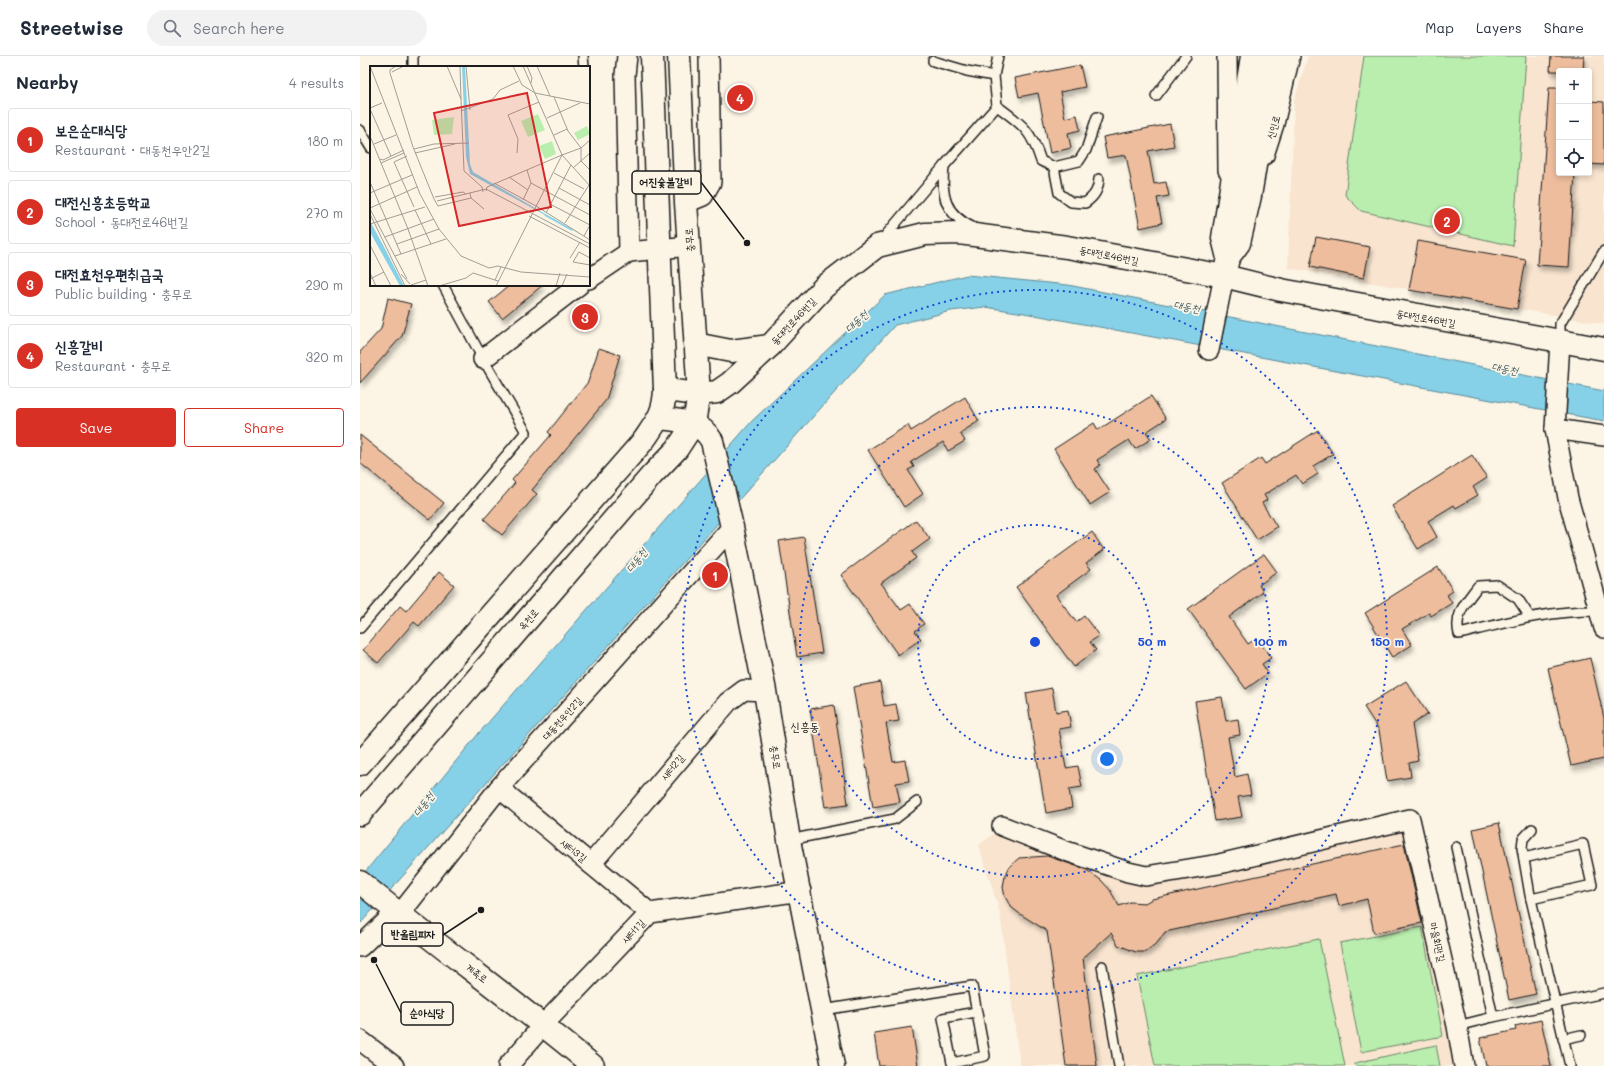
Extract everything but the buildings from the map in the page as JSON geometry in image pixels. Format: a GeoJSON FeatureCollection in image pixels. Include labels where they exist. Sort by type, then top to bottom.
{"type":"FeatureCollection","features":[{"type":"Feature","properties":{"kind":"main road"},"geometry":{"type":"LineString","coordinates":[[360,764],[639,446],[660,418],[664,406],[665,390],[658,249],[652,56]]}},
{"type":"Feature","properties":{"kind":"main road","name":"충무로"},"geometry":{"type":"LineString","coordinates":[[679,56],[686,203],[699,394],[694,423],[707,432],[712,441],[732,527],[765,691],[789,840],[801,891],[833,1066]]}},
{"type":"Feature","properties":{"kind":"main road","name":"신인로"},"geometry":{"type":"LineString","coordinates":[[1240,197],[1252,56]]}},
{"type":"Feature","properties":{"kind":"main road","name":"신인로"},"geometry":{"type":"LineString","coordinates":[[1224,275],[1223,238],[1240,197],[1273,56]]}},
{"type":"Feature","properties":{"kind":"main road","name":"동대전로46번길"},"geometry":{"type":"LineString","coordinates":[[665,390],[699,394],[718,392],[730,383],[770,346],[824,287],[877,246],[925,234],[959,233],[1067,247],[1224,275],[1281,290],[1559,350],[1604,349]]}},
{"type":"Feature","properties":{"kind":"main road"},"geometry":{"type":"LineString","coordinates":[[695,344],[731,351],[770,346]]}},
{"type":"Feature","properties":{"kind":"main road"},"geometry":{"type":"LineString","coordinates":[[660,418],[694,423]]}},
{"type":"Feature","properties":{"kind":"main road","name":"옥천로"},"geometry":{"type":"LineString","coordinates":[[360,814],[652,475],[677,449],[694,423]]}},
{"type":"Feature","properties":{"kind":"main road","name":"계족로"},"geometry":{"type":"LineString","coordinates":[[360,882],[393,910],[544,1024],[593,1066]]}},
{"type":"Feature","properties":{"kind":"street"},"geometry":{"type":"LineString","coordinates":[[627,56],[625,75],[629,252]]}},
{"type":"Feature","properties":{"kind":"street"},"geometry":{"type":"LineString","coordinates":[[686,203],[703,196],[711,182],[708,56]]}},
{"type":"Feature","properties":{"kind":"street","name":"신인로"},"geometry":{"type":"LineString","coordinates":[[1227,56],[1227,163],[1240,197]]}},
{"type":"Feature","properties":{"kind":"street","name":"신인로"},"geometry":{"type":"LineString","coordinates":[[1240,197],[1274,124],[1290,56]]}},
{"type":"Feature","properties":{"kind":"street"},"geometry":{"type":"LineString","coordinates":[[590,278],[629,252],[689,246]]}},
{"type":"Feature","properties":{"kind":"street"},"geometry":{"type":"LineString","coordinates":[[1209,350],[1224,275]]}},
{"type":"Feature","properties":{"kind":"street"},"geometry":{"type":"LineString","coordinates":[[483,359],[578,286]]}},
{"type":"Feature","properties":{"kind":"street"},"geometry":{"type":"LineString","coordinates":[[1559,350],[1554,425],[1568,498],[1602,616]]}},
{"type":"Feature","properties":{"kind":"street"},"geometry":{"type":"LineString","coordinates":[[1554,425],[1604,436]]}},
{"type":"Feature","properties":{"kind":"street","name":"대동천우안2길"},"geometry":{"type":"LineString","coordinates":[[360,947],[498,788],[732,527]]}},
{"type":"Feature","properties":{"kind":"street","name":"새터2길"},"geometry":{"type":"LineString","coordinates":[[590,864],[728,702],[744,690],[765,691]]}},
{"type":"Feature","properties":{"kind":"street","name":"새터3길"},"geometry":{"type":"LineString","coordinates":[[498,788],[650,912]]}},
{"type":"Feature","properties":{"kind":"street","name":"마을회관길"},"geometry":{"type":"LineString","coordinates":[[1002,826],[1066,851],[1128,872],[1146,876],[1219,864],[1410,819],[1457,1026],[1464,1066]]}},
{"type":"Feature","properties":{"kind":"street","name":"새터1길"},"geometry":{"type":"LineString","coordinates":[[508,1066],[544,1024],[650,912],[801,891]]}},
{"type":"Feature","properties":{"kind":"street"},"geometry":{"type":"LineString","coordinates":[[360,931],[393,910]]}},
{"type":"Feature","properties":{"kind":"street"},"geometry":{"type":"LineString","coordinates":[[360,1040],[391,1065]]}},
{"type":"Feature","properties":{"kind":"lane"},"geometry":{"type":"LineString","coordinates":[[583,56],[584,66]]}},
{"type":"Feature","properties":{"kind":"lane"},"geometry":{"type":"LineString","coordinates":[[998,56],[994,76],[998,106],[1023,125],[1034,141],[1041,161],[1054,167],[1079,160],[1086,150],[1097,118]]}},
{"type":"Feature","properties":{"kind":"lane"},"geometry":{"type":"LineString","coordinates":[[1156,96],[1186,56]]}},
{"type":"Feature","properties":{"kind":"lane"},"geometry":{"type":"LineString","coordinates":[[933,61],[967,71],[994,76]]}},
{"type":"Feature","properties":{"kind":"lane"},"geometry":{"type":"LineString","coordinates":[[877,246],[944,166],[998,106]]}},
{"type":"Feature","properties":{"kind":"lane"},"geometry":{"type":"LineString","coordinates":[[360,130],[370,146]]}},
{"type":"Feature","properties":{"kind":"lane"},"geometry":{"type":"LineString","coordinates":[[944,166],[941,187],[947,206],[964,223],[993,237]]}},
{"type":"Feature","properties":{"kind":"lane"},"geometry":{"type":"LineString","coordinates":[[1054,167],[1059,193],[1071,202],[1085,203],[1093,198],[1098,188],[1100,179]]}},
{"type":"Feature","properties":{"kind":"lane"},"geometry":{"type":"LineString","coordinates":[[1559,350],[1560,324],[1604,251]]}},
{"type":"Feature","properties":{"kind":"lane"},"geometry":{"type":"LineString","coordinates":[[360,628],[526,432],[483,359],[445,286]]}},
{"type":"Feature","properties":{"kind":"lane"},"geometry":{"type":"LineString","coordinates":[[1530,617],[1518,599],[1497,585],[1478,586],[1462,607],[1457,624],[1459,634],[1530,617],[1564,611],[1602,616]]}},
{"type":"Feature","properties":{"kind":"lane"},"geometry":{"type":"LineString","coordinates":[[789,840],[895,819],[917,802]]}},
{"type":"Feature","properties":{"kind":"lane"},"geometry":{"type":"LineString","coordinates":[[1532,829],[1523,839],[1524,858],[1531,899],[1570,1066]]}},
{"type":"Feature","properties":{"kind":"lane"},"geometry":{"type":"LineString","coordinates":[[1524,858],[1583,844],[1592,885],[1531,899]]}},
{"type":"Feature","properties":{"kind":"lane"},"geometry":{"type":"LineString","coordinates":[[1456,846],[1493,1018]]}},
{"type":"Feature","properties":{"kind":"lane"},"geometry":{"type":"LineString","coordinates":[[1102,966],[1119,1066]]}},
{"type":"Feature","properties":{"kind":"lane"},"geometry":{"type":"LineString","coordinates":[[823,1010],[972,986],[985,1056],[952,1063],[943,1018],[976,1012]]}},
{"type":"Feature","properties":{"kind":"lane"},"geometry":{"type":"LineString","coordinates":[[1457,1026],[1604,993]]}},
{"type":"Feature","properties":{"kind":"lane"},"geometry":{"type":"LineString","coordinates":[[1564,1039],[1581,1035]]}},
{"type":"Feature","properties":{"kind":"shaded area"},"geometry":{"type":"Polygon","coordinates":[[[1308,56],[1604,56],[1604,324],[1288,268],[1294,101],[1308,56]]]}},
{"type":"Feature","properties":{"kind":"shaded area"},"geometry":{"type":"Polygon","coordinates":[[[1409,829],[1456,1066],[1020,1066],[1000,913],[979,845],[996,832],[1135,881],[1409,829]]]}},
{"type":"Feature","properties":{"kind":"green space"},"geometry":{"type":"Polygon","coordinates":[[[1364,56],[1526,56],[1513,246],[1361,211],[1345,195],[1364,56]]]}},
{"type":"Feature","properties":{"kind":"green space"},"geometry":{"type":"Polygon","coordinates":[[[1422,927],[1443,1036],[1361,1052],[1340,943],[1422,927]]]}},
{"type":"Feature","properties":{"kind":"green space"},"geometry":{"type":"Polygon","coordinates":[[[1319,939],[1345,1066],[1155,1066],[1137,976],[1319,939]]]}},
{"type":"Feature","properties":{"kind":"green space"},"geometry":{"type":"Polygon","coordinates":[[[1436,1045],[1440,1066],[1355,1066],[1355,1063],[1436,1045]]]}},
{"type":"Feature","properties":{"kind":"water","name":"대동천"},"geometry":{"type":"Polygon","coordinates":[[[967,275],[1068,285],[1604,391],[1604,421],[985,307],[951,311],[895,325],[360,924],[360,900],[369,890],[365,872],[479,733],[752,421],[885,295],[967,275]]]}},
{"type":"Feature","properties":{"kind":"place","name":"신흥갈비"},"geometry":{"type":"Point","coordinates":[740,98]}},
{"type":"Feature","properties":{"kind":"place","name":"대전신흥초등학교"},"geometry":{"type":"Point","coordinates":[1447,221]}},
{"type":"Feature","properties":{"kind":"place","name":"어진숯불갈비"},"geometry":{"type":"Point","coordinates":[747,243]}},
{"type":"Feature","properties":{"kind":"place","name":"대전효천우편취급국"},"geometry":{"type":"Point","coordinates":[585,317]}},
{"type":"Feature","properties":{"kind":"place","name":"보은순대식당"},"geometry":{"type":"Point","coordinates":[715,575]}},
{"type":"Feature","properties":{"kind":"place","name":"반올림피자"},"geometry":{"type":"Point","coordinates":[481,910]}},
{"type":"Feature","properties":{"kind":"place","name":"순아식당"},"geometry":{"type":"Point","coordinates":[374,960]}},
{"type":"Feature","properties":{"kind":"district","name":"신흥동"},"geometry":{"type":"Point","coordinates":[805,726]}}]}
